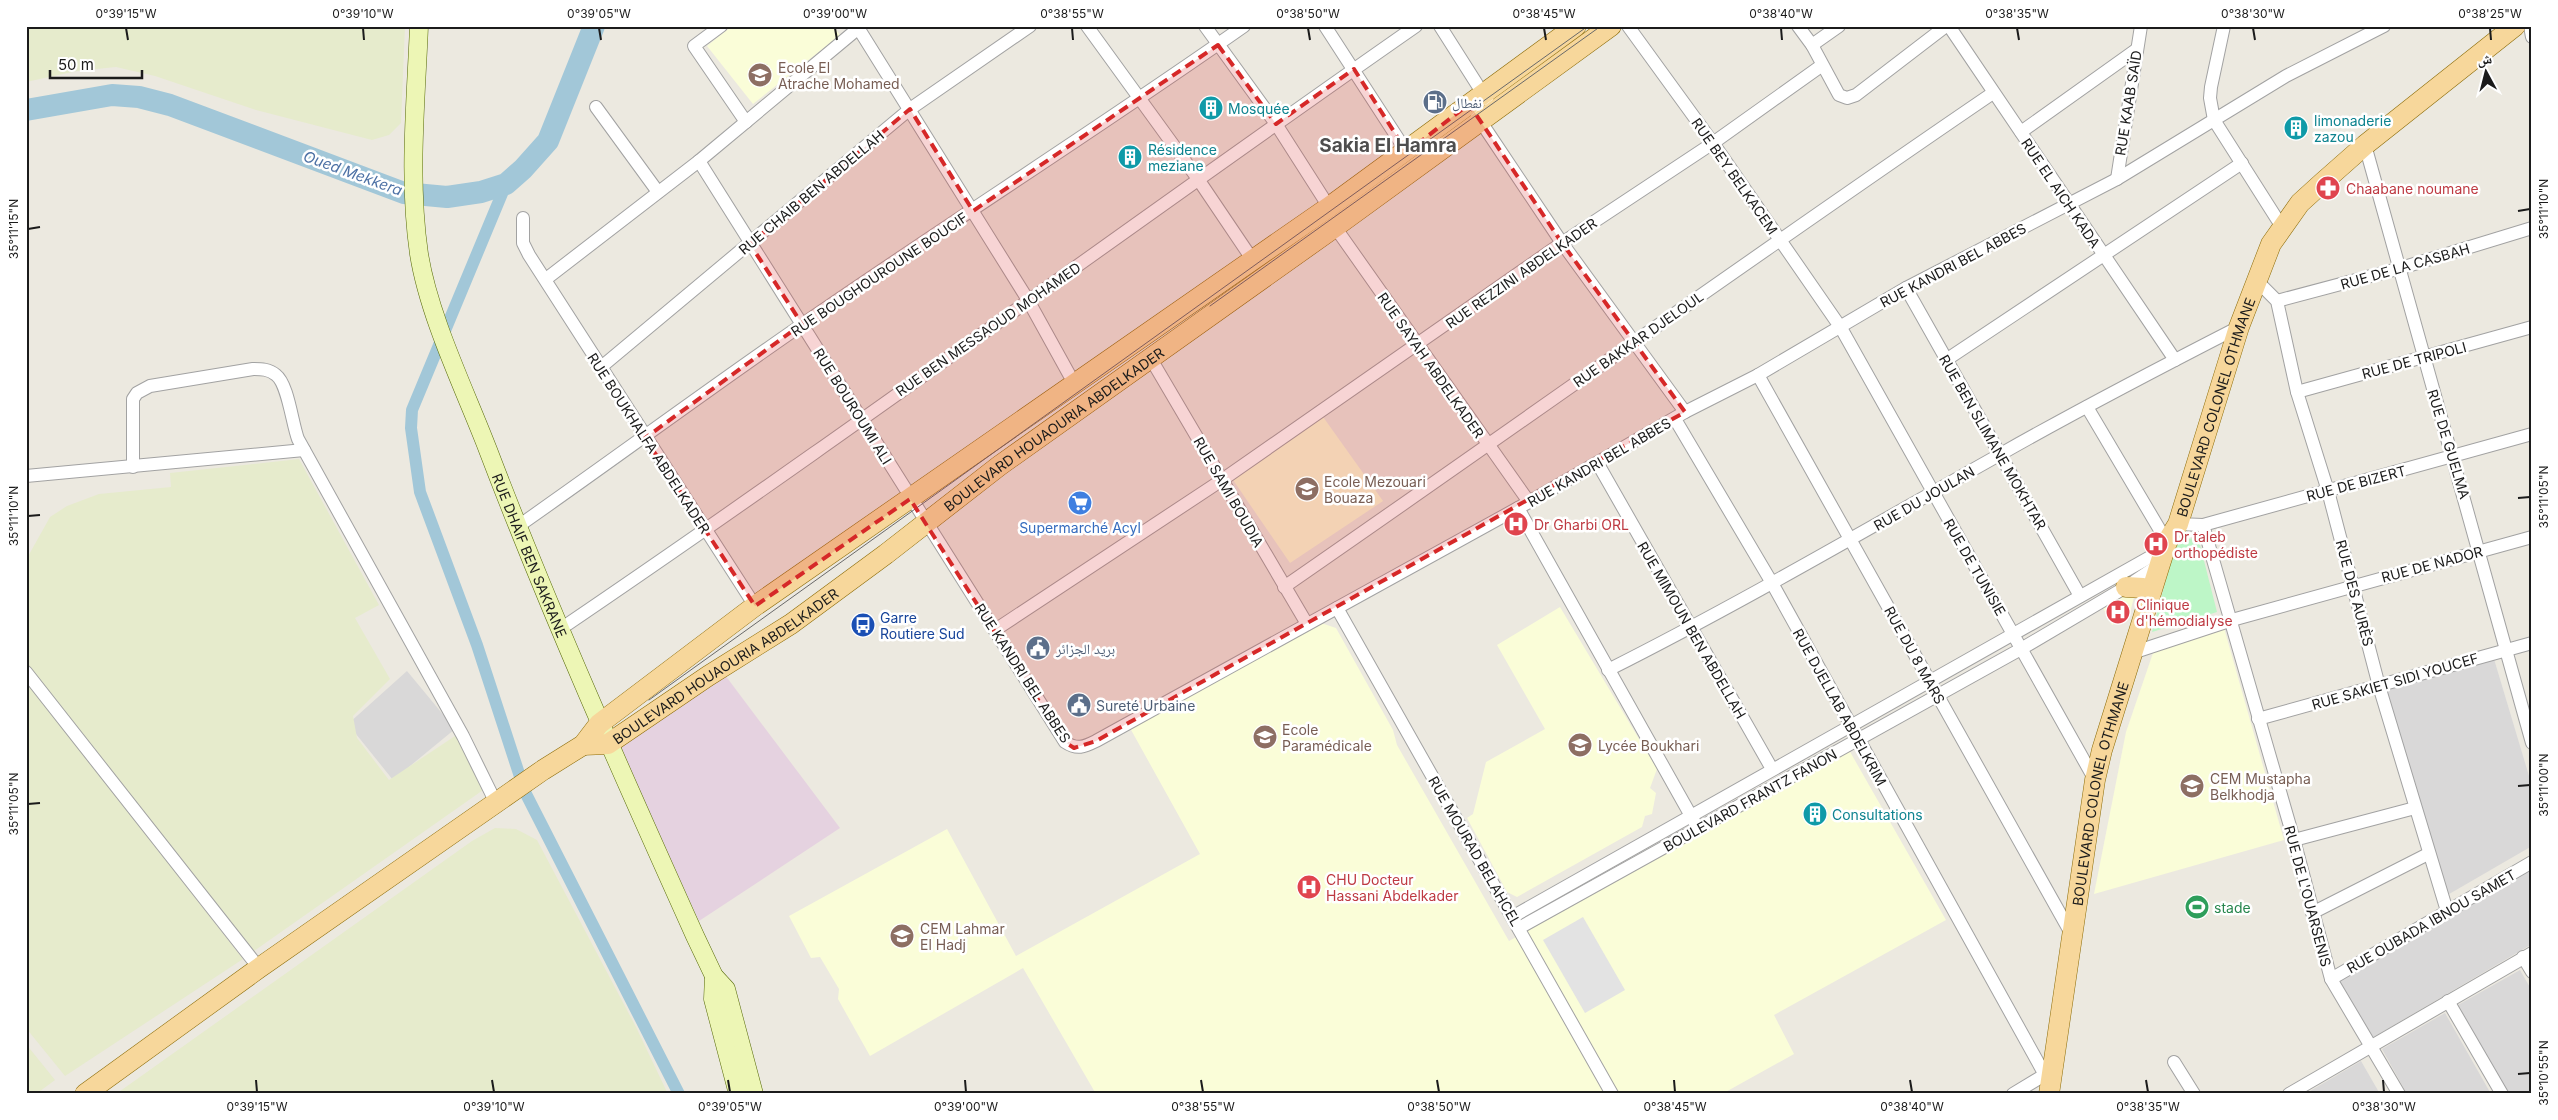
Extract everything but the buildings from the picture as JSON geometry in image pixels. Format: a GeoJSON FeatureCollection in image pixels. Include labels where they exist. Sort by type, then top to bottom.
{"type":"FeatureCollection","features":[{"type":"Feature","properties":{"kind":"main road","name":"RUE DHAIF BEN SAKRANE"},"geometry":{"type":"LineString","coordinates":[[419,26],[414,164],[416,222],[420,256],[434,313],[559,630],[608,744],[714,976]]}},
{"type":"Feature","properties":{"kind":"main road","name":"BOULEVARD HOUAOURIA ABDELKADER"},"geometry":{"type":"LineString","coordinates":[[583,745],[608,744],[708,676],[791,624],[999,466],[1335,227],[1482,107],[1576,26]]}},
{"type":"Feature","properties":{"kind":"main road","name":"BOULEVARD HOUAOURIA ABDELKADER"},"geometry":{"type":"LineString","coordinates":[[583,745],[600,724],[755,606],[1075,385],[1406,152],[1611,26]]}},
{"type":"Feature","properties":{"kind":"main road","name":"BOULEVARD COLONEL OTHMANE"},"geometry":{"type":"LineString","coordinates":[[2049,1079],[2095,780],[2111,715],[2165,551],[2178,524],[2239,327],[2271,244],[2300,203],[2365,145],[2514,26]]}},
{"type":"Feature","properties":{"kind":"main road"},"geometry":{"type":"LineString","coordinates":[[2126,587],[2143,588],[2149,598]]}},
{"type":"Feature","properties":{"kind":"main road"},"geometry":{"type":"LineString","coordinates":[[85,1094],[259,968],[543,770],[583,745]]}},
{"type":"Feature","properties":{"kind":"main road"},"geometry":{"type":"LineString","coordinates":[[714,976],[713,999],[738,1094]]}},
{"type":"Feature","properties":{"kind":"main road"},"geometry":{"type":"LineString","coordinates":[[714,976],[723,984],[728,994],[754,1094]]}},
{"type":"Feature","properties":{"kind":"street"},"geometry":{"type":"LineString","coordinates":[[721,26],[694,46],[746,122]]}},
{"type":"Feature","properties":{"kind":"street","name":"RUE CHAIB BEN ABDELLAH"},"geometry":{"type":"LineString","coordinates":[[600,368],[910,109],[1030,26]]}},
{"type":"Feature","properties":{"kind":"street"},"geometry":{"type":"LineString","coordinates":[[1087,26],[1198,179],[1252,259]]}},
{"type":"Feature","properties":{"kind":"street"},"geometry":{"type":"LineString","coordinates":[[1205,26],[1276,124],[1329,206]]}},
{"type":"Feature","properties":{"kind":"street","name":"RUE BOUGHOUROUNE BOUCIF"},"geometry":{"type":"LineString","coordinates":[[517,526],[645,438],[802,324],[973,211],[1244,26]]}},
{"type":"Feature","properties":{"kind":"street"},"geometry":{"type":"LineString","coordinates":[[1325,26],[1406,152]]}},
{"type":"Feature","properties":{"kind":"street","name":"RUE BEN MESSAOUD MOHAMED"},"geometry":{"type":"LineString","coordinates":[[559,630],[705,531],[1416,26]]}},
{"type":"Feature","properties":{"kind":"street","name":"RUE DJELLAB ABDELKRIM"},"geometry":{"type":"LineString","coordinates":[[1440,26],[1482,107],[1562,243],[1632,342],[1680,416],[1850,726],[2049,1079]]}},
{"type":"Feature","properties":{"kind":"street","name":"RUE BEY BELKACEM"},"geometry":{"type":"LineString","coordinates":[[1628,26],[1713,143],[1841,328]]}},
{"type":"Feature","properties":{"kind":"street"},"geometry":{"type":"LineString","coordinates":[[1798,26],[1812,45],[1821,66],[1839,95],[1847,98],[1856,95],[1947,26]]}},
{"type":"Feature","properties":{"kind":"street"},"geometry":{"type":"LineString","coordinates":[[1812,45],[1839,26]]}},
{"type":"Feature","properties":{"kind":"street","name":"RUE EL AICH KADA"},"geometry":{"type":"LineString","coordinates":[[1947,26],[2070,203],[2103,256],[2174,360]]}},
{"type":"Feature","properties":{"kind":"street","name":"RUE KAAB SAÏD"},"geometry":{"type":"LineString","coordinates":[[2117,179],[2141,26]]}},
{"type":"Feature","properties":{"kind":"street"},"geometry":{"type":"LineString","coordinates":[[2224,26],[2211,87],[2210,98],[2214,120],[2282,227]]}},
{"type":"Feature","properties":{"kind":"street","name":"RUE KANDRI BEL ABBES"},"geometry":{"type":"LineString","coordinates":[[910,499],[1066,742],[1074,748],[1085,747],[1598,464],[1680,416],[1758,375],[1841,328],[1906,288],[2117,179],[2286,76],[2384,26]]}},
{"type":"Feature","properties":{"kind":"street"},"geometry":{"type":"LineString","coordinates":[[2530,26],[2532,37]]}},
{"type":"Feature","properties":{"kind":"street"},"geometry":{"type":"LineString","coordinates":[[546,278],[699,161],[859,27],[1028,300],[1075,385]]}},
{"type":"Feature","properties":{"kind":"street"},"geometry":{"type":"LineString","coordinates":[[2021,132],[2136,50]]}},
{"type":"Feature","properties":{"kind":"street","name":"RUE REZZINI ABDELKADER"},"geometry":{"type":"LineString","coordinates":[[995,630],[1222,480],[1417,346],[1562,243],[1713,143],[1821,66]]}},
{"type":"Feature","properties":{"kind":"street","name":"RUE BAKKAR DJELOUL"},"geometry":{"type":"LineString","coordinates":[[1284,587],[1488,446],[1779,239],[1993,93]]}},
{"type":"Feature","properties":{"kind":"street"},"geometry":{"type":"LineString","coordinates":[[596,106],[658,192]]}},
{"type":"Feature","properties":{"kind":"street","name":"RUE DE GUELMA"},"geometry":{"type":"LineString","coordinates":[[2365,145],[2401,268],[2423,358],[2480,551],[2532,744]]}},
{"type":"Feature","properties":{"kind":"street","name":"RUE BOUROUMI ALI"},"geometry":{"type":"LineString","coordinates":[[699,161],[910,499]]}},
{"type":"Feature","properties":{"kind":"street"},"geometry":{"type":"LineString","coordinates":[[1946,360],[2242,163]]}},
{"type":"Feature","properties":{"kind":"street","name":"RUE BOUKHALFA ABDELKADER"},"geometry":{"type":"LineString","coordinates":[[523,218],[523,243],[600,368],[755,606]]}},
{"type":"Feature","properties":{"kind":"street","name":"RUE SAYAH ABDELKADER"},"geometry":{"type":"LineString","coordinates":[[1335,227],[1488,446],[1523,505],[1608,670],[1698,829]]}},
{"type":"Feature","properties":{"kind":"street","name":"RUE DE LA CASBAH"},"geometry":{"type":"LineString","coordinates":[[2277,301],[2401,268],[2532,228]]}},
{"type":"Feature","properties":{"kind":"street"},"geometry":{"type":"LineString","coordinates":[[2257,281],[2277,301]]}},
{"type":"Feature","properties":{"kind":"street","name":"RUE BEN SLIMANE MOKHTAR"},"geometry":{"type":"LineString","coordinates":[[1906,288],[2080,596]]}},
{"type":"Feature","properties":{"kind":"street","name":"RUE DES AURÈS"},"geometry":{"type":"LineString","coordinates":[[2277,301],[2297,392],[2328,490],[2379,686],[2428,854],[2447,911]]}},
{"type":"Feature","properties":{"kind":"street","name":"RUE DU JOULAN"},"geometry":{"type":"LineString","coordinates":[[1608,670],[1690,628],[1852,539],[1933,494],[1999,454],[2239,327]]}},
{"type":"Feature","properties":{"kind":"street","name":"RUE DE TRIPOLI"},"geometry":{"type":"LineString","coordinates":[[2297,392],[2532,327]]}},
{"type":"Feature","properties":{"kind":"street","name":"RUE DE TUNISIE"},"geometry":{"type":"LineString","coordinates":[[1841,328],[2095,780]]}},
{"type":"Feature","properties":{"kind":"street","name":"RUE SAMI BOUDIA"},"geometry":{"type":"LineString","coordinates":[[1151,359],[1307,624]]}},
{"type":"Feature","properties":{"kind":"street"},"geometry":{"type":"LineString","coordinates":[[133,467],[132,399],[137,393],[150,386],[253,369],[268,370],[277,375],[282,382],[295,430],[304,450],[463,736],[504,798]]}},
{"type":"Feature","properties":{"kind":"street","name":"RUE DU 8 MARS"},"geometry":{"type":"LineString","coordinates":[[1758,375],[1852,539],[1928,681],[2072,935]]}},
{"type":"Feature","properties":{"kind":"street"},"geometry":{"type":"LineString","coordinates":[[1516,923],[1772,769],[2080,596],[2165,551],[2088,407]]}},
{"type":"Feature","properties":{"kind":"street","name":"RUE DE BIZERT"},"geometry":{"type":"LineString","coordinates":[[2178,524],[2203,525],[2328,490],[2454,458],[2532,434]]}},
{"type":"Feature","properties":{"kind":"street"},"geometry":{"type":"LineString","coordinates":[[26,476],[304,450]]}},
{"type":"Feature","properties":{"kind":"street","name":"RUE MIMOUN BEN ABDELLAH"},"geometry":{"type":"LineString","coordinates":[[1598,464],[1772,769]]}},
{"type":"Feature","properties":{"kind":"street","name":"RUE DE L'OUARSENIS"},"geometry":{"type":"LineString","coordinates":[[2203,525],[2232,620],[2331,979],[2398,1094]]}},
{"type":"Feature","properties":{"kind":"street","name":"RUE DE NADOR"},"geometry":{"type":"LineString","coordinates":[[2132,652],[2232,620],[2532,537]]}},
{"type":"Feature","properties":{"kind":"street","name":"BOULEVARD FRANTZ FANON"},"geometry":{"type":"LineString","coordinates":[[1516,923],[1698,829],[2021,649],[2126,587],[2165,551]]}},
{"type":"Feature","properties":{"kind":"street","name":"RUE MOURAD BELAHCEL"},"geometry":{"type":"LineString","coordinates":[[1337,608],[1612,1094]]}},
{"type":"Feature","properties":{"kind":"street","name":"RUE SAKIET SIDI YOUCEF"},"geometry":{"type":"LineString","coordinates":[[2258,719],[2532,643]]}},
{"type":"Feature","properties":{"kind":"street"},"geometry":{"type":"LineString","coordinates":[[26,672],[259,968]]}},
{"type":"Feature","properties":{"kind":"street"},"geometry":{"type":"LineString","coordinates":[[1736,790],[1744,803]]}},
{"type":"Feature","properties":{"kind":"street"},"geometry":{"type":"LineString","coordinates":[[2294,840],[2415,808]]}},
{"type":"Feature","properties":{"kind":"street"},"geometry":{"type":"LineString","coordinates":[[2312,913],[2428,854]]}},
{"type":"Feature","properties":{"kind":"street","name":"RUE OUBADA IBNOU SAMET"},"geometry":{"type":"LineString","coordinates":[[2331,979],[2532,862]]}},
{"type":"Feature","properties":{"kind":"street"},"geometry":{"type":"LineString","coordinates":[[2289,1094],[2528,955],[2532,972]]}},
{"type":"Feature","properties":{"kind":"street"},"geometry":{"type":"LineString","coordinates":[[2448,1001],[2502,1094]]}},
{"type":"Feature","properties":{"kind":"street"},"geometry":{"type":"LineString","coordinates":[[2174,1062],[2193,1093]]}},
{"type":"Feature","properties":{"kind":"street"},"geometry":{"type":"LineString","coordinates":[[2013,1094],[2049,1079]]}},
{"type":"Feature","properties":{"kind":"highlighted area"},"geometry":{"type":"Polygon","coordinates":[[[1218,45],[1276,124],[1354,69],[1407,152],[1469,104],[1562,243],[1685,412],[1096,741],[1074,748],[1065,742],[910,499],[755,606],[645,438],[802,324],[750,244],[910,109],[973,211],[1218,45]]]}},
{"type":"Feature","properties":{"kind":"shaded area"},"geometry":{"type":"Polygon","coordinates":[[[26,26],[405,26],[401,123],[389,135],[372,140],[256,110],[155,76],[116,67],[77,71],[26,82],[26,26]]]}},
{"type":"Feature","properties":{"kind":"shaded area","name":"Ecole El Atrache Mohamed"},"geometry":{"type":"Polygon","coordinates":[[[732,26],[833,26],[840,35],[753,104],[707,46],[732,26]]]}},
{"type":"Feature","properties":{"kind":"shaded area","name":"Ecole Mezouari Bouaza"},"geometry":{"type":"Polygon","coordinates":[[[1321,414],[1383,501],[1290,563],[1231,477],[1321,414]]]}},
{"type":"Feature","properties":{"kind":"shaded area"},"geometry":{"type":"Polygon","coordinates":[[[299,459],[379,605],[355,618],[390,679],[353,716],[357,738],[389,780],[458,734],[486,788],[254,951],[26,663],[26,560],[50,517],[67,506],[99,494],[171,487],[170,473],[299,459]]]}},
{"type":"Feature","properties":{"kind":"shaded area","name":"Clinique d'hémodialyse"},"geometry":{"type":"Polygon","coordinates":[[[2131,590],[2134,597],[2129,617],[2112,625],[2103,608],[2131,590]]]}},
{"type":"Feature","properties":{"kind":"shaded area","name":"Lycée Boukhari"},"geometry":{"type":"Polygon","coordinates":[[[1560,607],[1657,769],[1650,788],[1656,793],[1652,814],[1645,816],[1642,827],[1517,897],[1507,892],[1467,818],[1473,814],[1486,762],[1545,729],[1497,645],[1560,607]]]}},
{"type":"Feature","properties":{"kind":"shaded area","name":"CHU Docteur Hassani Abdelkader"},"geometry":{"type":"Polygon","coordinates":[[[1318,622],[1336,628],[1393,730],[1397,745],[1509,941],[1849,750],[1946,920],[1774,1015],[1794,1054],[1722,1094],[1096,1094],[1023,968],[870,1056],[838,999],[839,989],[820,957],[811,958],[789,916],[947,829],[1016,956],[1200,854],[1130,728],[1318,622]]]}},
{"type":"Feature","properties":{"kind":"shaded area","name":"CEM Mustapha Belkhodja"},"geometry":{"type":"Polygon","coordinates":[[[2224,628],[2284,840],[2094,894],[2126,732],[2154,650],[2224,628]]]}},
{"type":"Feature","properties":{"kind":"shaded area"},"geometry":{"type":"Polygon","coordinates":[[[2494,659],[2532,786],[2532,846],[2444,897],[2385,688],[2494,659]]]}},
{"type":"Feature","properties":{"kind":"shaded area"},"geometry":{"type":"Polygon","coordinates":[[[407,671],[455,729],[393,780],[348,724],[407,671]]]}},
{"type":"Feature","properties":{"kind":"shaded area"},"geometry":{"type":"Polygon","coordinates":[[[725,675],[840,828],[699,921],[619,747],[725,675]]]}},
{"type":"Feature","properties":{"kind":"shaded area"},"geometry":{"type":"Polygon","coordinates":[[[26,681],[243,959],[65,1076],[26,1028],[26,681]]]}},
{"type":"Feature","properties":{"kind":"shaded area"},"geometry":{"type":"Polygon","coordinates":[[[495,828],[516,829],[537,840],[636,1027],[668,1094],[116,1094],[472,841],[495,828]]]}},
{"type":"Feature","properties":{"kind":"shaded area"},"geometry":{"type":"Polygon","coordinates":[[[2532,865],[2532,944],[2372,1038],[2338,980],[2532,865]]]}},
{"type":"Feature","properties":{"kind":"shaded area"},"geometry":{"type":"Polygon","coordinates":[[[1583,917],[1625,990],[1585,1013],[1543,940],[1583,917]]]}},
{"type":"Feature","properties":{"kind":"shaded area"},"geometry":{"type":"Polygon","coordinates":[[[2520,970],[2532,991],[2532,1094],[2509,1094],[2458,1005],[2520,970]]]}},
{"type":"Feature","properties":{"kind":"shaded area"},"geometry":{"type":"Polygon","coordinates":[[[2445,1013],[2491,1094],[2407,1094],[2382,1049],[2445,1013]]]}},
{"type":"Feature","properties":{"kind":"shaded area"},"geometry":{"type":"Polygon","coordinates":[[[26,1044],[55,1080],[36,1094],[26,1094],[26,1044]]]}},
{"type":"Feature","properties":{"kind":"shaded area"},"geometry":{"type":"Polygon","coordinates":[[[2361,1061],[2380,1094],[2305,1094],[2361,1061]]]}},
{"type":"Feature","properties":{"kind":"green space"},"geometry":{"type":"Polygon","coordinates":[[[2198,537],[2217,612],[2152,632],[2176,542],[2198,537]]]}},
{"type":"Feature","properties":{"kind":"waterway","name":"Oued Mekkera"},"geometry":{"type":"LineString","coordinates":[[26,110],[112,95],[139,97],[170,105],[404,193],[447,197],[481,192],[506,184],[523,169],[548,141],[594,26]]}},
{"type":"Feature","properties":{"kind":"waterway"},"geometry":{"type":"LineString","coordinates":[[506,184],[412,410],[411,428],[420,492],[477,645],[525,792],[679,1094]]}},
{"type":"Feature","properties":{"kind":"tram line"},"geometry":{"type":"LineString","coordinates":[[649,700],[1588,26]]}},
{"type":"Feature","properties":{"kind":"tram line"},"geometry":{"type":"LineString","coordinates":[[1210,306],[1601,26]]}},
{"type":"Feature","properties":{"kind":"place","name":"Ecole El Atrache Mohamed"},"geometry":{"type":"Point","coordinates":[760,75]}},
{"type":"Feature","properties":{"kind":"place","name":"نفطال"},"geometry":{"type":"Point","coordinates":[1435,102]}},
{"type":"Feature","properties":{"kind":"place","name":"Mosquée"},"geometry":{"type":"Point","coordinates":[1211,108]}},
{"type":"Feature","properties":{"kind":"place","name":"limonaderie zazou"},"geometry":{"type":"Point","coordinates":[2296,128]}},
{"type":"Feature","properties":{"kind":"place","name":"Résidence meziane"},"geometry":{"type":"Point","coordinates":[1130,157]}},
{"type":"Feature","properties":{"kind":"place","name":"Chaabane noumane"},"geometry":{"type":"Point","coordinates":[2328,188]}},
{"type":"Feature","properties":{"kind":"place","name":"Ecole Mezouari Bouaza"},"geometry":{"type":"Point","coordinates":[1307,489]}},
{"type":"Feature","properties":{"kind":"place","name":"Supermarché Acyl"},"geometry":{"type":"Point","coordinates":[1080,503]}},
{"type":"Feature","properties":{"kind":"place","name":"Dr Gharbi ORL"},"geometry":{"type":"Point","coordinates":[1516,524]}},
{"type":"Feature","properties":{"kind":"place","name":"Dr taleb orthopédiste"},"geometry":{"type":"Point","coordinates":[2156,544]}},
{"type":"Feature","properties":{"kind":"place","name":"Clinique d'hémodialyse"},"geometry":{"type":"Point","coordinates":[2118,612]}},
{"type":"Feature","properties":{"kind":"place","name":"Garre Routiere Sud"},"geometry":{"type":"Point","coordinates":[863,625]}},
{"type":"Feature","properties":{"kind":"place","name":"بريد الجزائر"},"geometry":{"type":"Point","coordinates":[1038,648]}},
{"type":"Feature","properties":{"kind":"place","name":"Sureté Urbaine"},"geometry":{"type":"Point","coordinates":[1079,705]}},
{"type":"Feature","properties":{"kind":"place","name":"Ecole Paramédicale"},"geometry":{"type":"Point","coordinates":[1265,737]}},
{"type":"Feature","properties":{"kind":"place","name":"Lycée Boukhari"},"geometry":{"type":"Point","coordinates":[1580,745]}},
{"type":"Feature","properties":{"kind":"place","name":"CEM Mustapha Belkhodja"},"geometry":{"type":"Point","coordinates":[2192,786]}},
{"type":"Feature","properties":{"kind":"place","name":"Consultations"},"geometry":{"type":"Point","coordinates":[1815,814]}},
{"type":"Feature","properties":{"kind":"place","name":"CHU Docteur Hassani Abdelkader"},"geometry":{"type":"Point","coordinates":[1309,887]}},
{"type":"Feature","properties":{"kind":"place","name":"stade"},"geometry":{"type":"Point","coordinates":[2197,907]}},
{"type":"Feature","properties":{"kind":"place","name":"CEM Lahmar El Hadj"},"geometry":{"type":"Point","coordinates":[902,936]}},
{"type":"Feature","properties":{"kind":"district","name":"Sakia El Hamra"},"geometry":{"type":"Point","coordinates":[1388,145]}}]}
